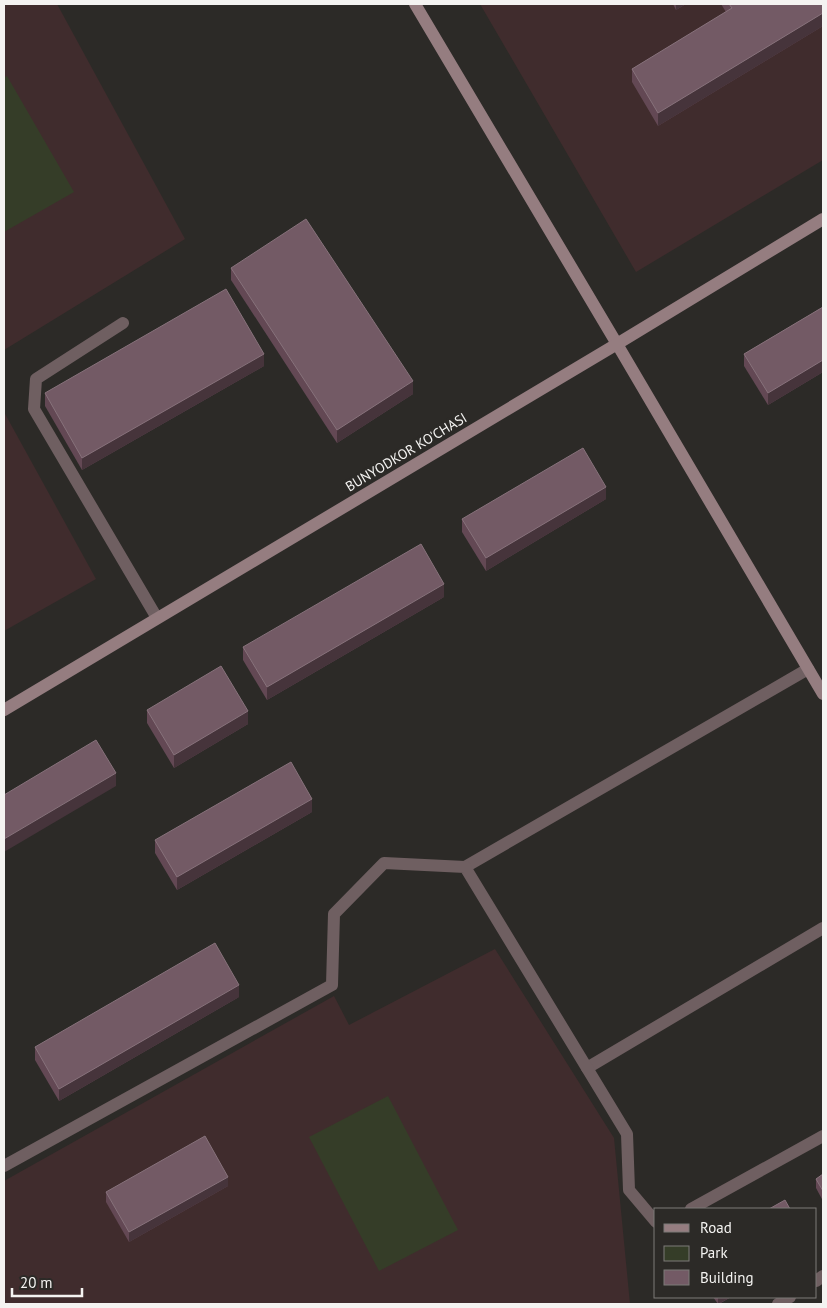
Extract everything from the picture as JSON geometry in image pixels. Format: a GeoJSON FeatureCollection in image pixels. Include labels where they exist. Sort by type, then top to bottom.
{"type":"FeatureCollection","features":[{"type":"Feature","properties":{"kind":"main road"},"geometry":{"type":"LineString","coordinates":[[415,4],[823,694]]}},
{"type":"Feature","properties":{"kind":"main road","name":"BUNYODKOR KO'CHASI"},"geometry":{"type":"LineString","coordinates":[[4,710],[823,219]]}},
{"type":"Feature","properties":{"kind":"street"},"geometry":{"type":"LineString","coordinates":[[123,323],[36,379],[34,409],[157,618]]}},
{"type":"Feature","properties":{"kind":"street"},"geometry":{"type":"LineString","coordinates":[[4,1166],[332,985],[334,914],[384,863],[466,867],[808,669]]}},
{"type":"Feature","properties":{"kind":"street"},"geometry":{"type":"LineString","coordinates":[[466,867],[627,1134],[629,1190],[654,1220]]}},
{"type":"Feature","properties":{"kind":"street"},"geometry":{"type":"LineString","coordinates":[[587,1068],[823,928]]}},
{"type":"Feature","properties":{"kind":"street"},"geometry":{"type":"LineString","coordinates":[[693,1208],[823,1136]]}},
{"type":"Feature","properties":{"kind":"shaded area"},"geometry":{"type":"Polygon","coordinates":[[[4,4],[57,4],[185,239],[4,350],[4,4]]]}},
{"type":"Feature","properties":{"kind":"shaded area"},"geometry":{"type":"Polygon","coordinates":[[[480,4],[823,4],[823,160],[636,272],[480,4]]]}},
{"type":"Feature","properties":{"kind":"shaded area"},"geometry":{"type":"Polygon","coordinates":[[[4,412],[96,579],[4,631],[4,412]]]}},
{"type":"Feature","properties":{"kind":"shaded area"},"geometry":{"type":"Polygon","coordinates":[[[495,949],[614,1138],[630,1304],[4,1304],[4,1181],[334,996],[349,1025],[495,949]]]}},
{"type":"Feature","properties":{"kind":"green space"},"geometry":{"type":"Polygon","coordinates":[[[7,76],[74,192],[4,232],[4,78],[7,76]]]}},
{"type":"Feature","properties":{"kind":"green space"},"geometry":{"type":"Polygon","coordinates":[[[388,1096],[458,1230],[379,1271],[309,1137],[388,1096]]]}},
{"type":"Feature","properties":{"kind":"building"},"geometry":{"type":"Polygon","coordinates":[[[729,4],[823,4],[823,13],[658,113],[632,69],[732,8],[729,4]]]}},
{"type":"Feature","properties":{"kind":"building"},"geometry":{"type":"Polygon","coordinates":[[[306,219],[413,381],[337,430],[231,268],[306,219]]]}},
{"type":"Feature","properties":{"kind":"building"},"geometry":{"type":"Polygon","coordinates":[[[226,289],[264,354],[82,458],[45,393],[226,289]]]}},
{"type":"Feature","properties":{"kind":"building"},"geometry":{"type":"Polygon","coordinates":[[[823,307],[823,360],[768,393],[744,354],[823,307]]]}},
{"type":"Feature","properties":{"kind":"building"},"geometry":{"type":"Polygon","coordinates":[[[583,448],[606,487],[486,558],[462,519],[583,448]]]}},
{"type":"Feature","properties":{"kind":"building"},"geometry":{"type":"Polygon","coordinates":[[[421,544],[444,584],[267,687],[243,647],[421,544]]]}},
{"type":"Feature","properties":{"kind":"building"},"geometry":{"type":"Polygon","coordinates":[[[221,666],[248,711],[174,755],[147,710],[221,666]]]}},
{"type":"Feature","properties":{"kind":"building"},"geometry":{"type":"Polygon","coordinates":[[[96,740],[116,773],[4,839],[4,795],[96,740]]]}},
{"type":"Feature","properties":{"kind":"building"},"geometry":{"type":"Polygon","coordinates":[[[291,762],[312,799],[177,877],[155,840],[291,762]]]}},
{"type":"Feature","properties":{"kind":"building"},"geometry":{"type":"Polygon","coordinates":[[[215,943],[239,985],[59,1089],[35,1047],[215,943]]]}},
{"type":"Feature","properties":{"kind":"building"},"geometry":{"type":"Polygon","coordinates":[[[205,1136],[228,1177],[129,1232],[106,1192],[205,1136]]]}},
{"type":"Feature","properties":{"kind":"building"},"geometry":{"type":"Polygon","coordinates":[[[823,1174],[823,1191],[816,1179],[823,1174]]]}},
{"type":"Feature","properties":{"kind":"building"},"geometry":{"type":"Polygon","coordinates":[[[785,1200],[789,1208],[771,1208],[785,1200]]]}}]}
